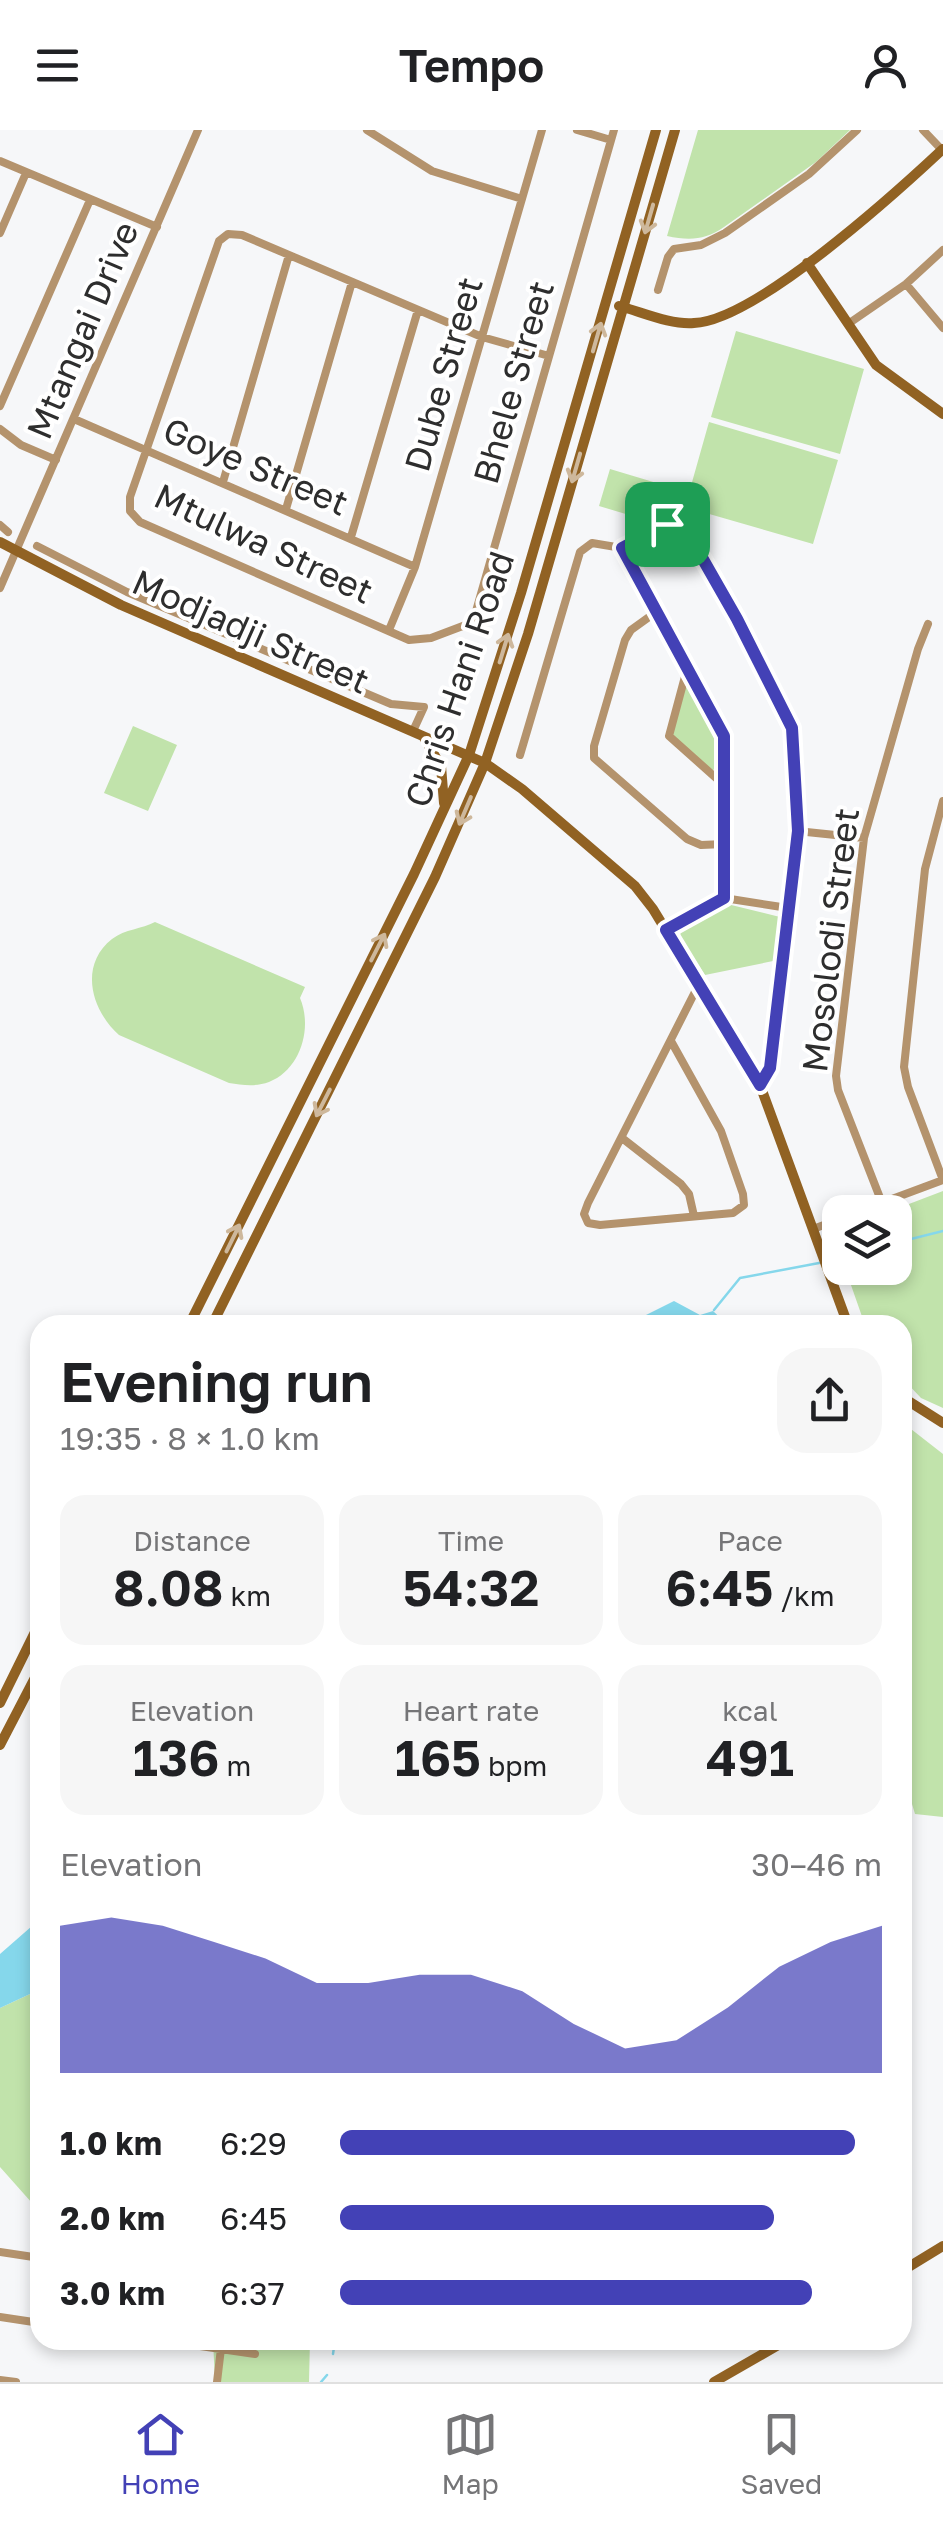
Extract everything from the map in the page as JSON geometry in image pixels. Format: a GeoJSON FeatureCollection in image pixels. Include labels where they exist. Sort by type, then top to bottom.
{"type":"FeatureCollection","features":[{"type":"Feature","properties":{"kind":"main road","name":"Chris Hani Road"},"geometry":{"type":"LineString","coordinates":[[194,1315],[469,755],[510,629],[656,130]]}},
{"type":"Feature","properties":{"kind":"main road","name":"Chris Hani Road"},"geometry":{"type":"LineString","coordinates":[[217,1315],[435,878],[484,763],[518,668],[674,130]]}},
{"type":"Feature","properties":{"kind":"main road"},"geometry":{"type":"LineString","coordinates":[[607,303],[684,323],[704,322],[752,300],[807,263],[858,226],[943,150]]}},
{"type":"Feature","properties":{"kind":"main road"},"geometry":{"type":"LineString","coordinates":[[807,263],[883,372],[943,414]]}},
{"type":"Feature","properties":{"kind":"main road","name":"Modjadji Street"},"geometry":{"type":"LineString","coordinates":[[0,542],[121,604],[484,763],[522,789],[635,886],[760,1085],[844,1315]]}},
{"type":"Feature","properties":{"kind":"main road"},"geometry":{"type":"LineString","coordinates":[[418,733],[444,777],[443,814]]}},
{"type":"Feature","properties":{"kind":"main road"},"geometry":{"type":"LineString","coordinates":[[912,1403],[943,1423]]}},
{"type":"Feature","properties":{"kind":"main road"},"geometry":{"type":"LineString","coordinates":[[0,1703],[30,1642]]}},
{"type":"Feature","properties":{"kind":"main road"},"geometry":{"type":"LineString","coordinates":[[18,1665],[30,1668]]}},
{"type":"Feature","properties":{"kind":"main road"},"geometry":{"type":"LineString","coordinates":[[0,1745],[30,1688]]}},
{"type":"Feature","properties":{"kind":"main road"},"geometry":{"type":"LineString","coordinates":[[912,2264],[943,2246]]}},
{"type":"Feature","properties":{"kind":"main road"},"geometry":{"type":"LineString","coordinates":[[714,2382],[770,2350]]}},
{"type":"Feature","properties":{"kind":"street","name":"Mtangai Drive"},"geometry":{"type":"LineString","coordinates":[[0,588],[198,130]]}},
{"type":"Feature","properties":{"kind":"street"},"geometry":{"type":"LineString","coordinates":[[367,130],[432,171],[522,200]]}},
{"type":"Feature","properties":{"kind":"street"},"geometry":{"type":"LineString","coordinates":[[379,138],[386,130]]}},
{"type":"Feature","properties":{"kind":"street","name":"Dube Street"},"geometry":{"type":"LineString","coordinates":[[389,630],[415,567],[542,130]]}},
{"type":"Feature","properties":{"kind":"street"},"geometry":{"type":"LineString","coordinates":[[577,130],[612,135]]}},
{"type":"Feature","properties":{"kind":"street"},"geometry":{"type":"LineString","coordinates":[[658,290],[674,249],[700,245],[726,233],[809,174],[857,130]]}},
{"type":"Feature","properties":{"kind":"street"},"geometry":{"type":"LineString","coordinates":[[923,130],[943,150]]}},
{"type":"Feature","properties":{"kind":"street","name":"Bhele Street"},"geometry":{"type":"LineString","coordinates":[[389,630],[417,641],[464,627],[471,620],[612,135]]}},
{"type":"Feature","properties":{"kind":"street"},"geometry":{"type":"LineString","coordinates":[[0,162],[157,227]]}},
{"type":"Feature","properties":{"kind":"street"},"geometry":{"type":"LineString","coordinates":[[0,233],[26,174]]}},
{"type":"Feature","properties":{"kind":"street"},"geometry":{"type":"LineString","coordinates":[[0,406],[90,200]]}},
{"type":"Feature","properties":{"kind":"street"},"geometry":{"type":"LineString","coordinates":[[147,449],[219,241],[231,232],[482,337],[549,356]]}},
{"type":"Feature","properties":{"kind":"street"},"geometry":{"type":"LineString","coordinates":[[848,324],[906,284],[943,250]]}},
{"type":"Feature","properties":{"kind":"street"},"geometry":{"type":"LineString","coordinates":[[223,482],[289,254]]}},
{"type":"Feature","properties":{"kind":"street"},"geometry":{"type":"LineString","coordinates":[[286,509],[352,282]]}},
{"type":"Feature","properties":{"kind":"street"},"geometry":{"type":"LineString","coordinates":[[906,284],[943,328]]}},
{"type":"Feature","properties":{"kind":"street"},"geometry":{"type":"LineString","coordinates":[[351,536],[418,310]]}},
{"type":"Feature","properties":{"kind":"street","name":"Goye Street"},"geometry":{"type":"LineString","coordinates":[[74,419],[415,567]]}},
{"type":"Feature","properties":{"kind":"street"},"geometry":{"type":"LineString","coordinates":[[0,429],[21,445],[56,460]]}},
{"type":"Feature","properties":{"kind":"street","name":"Mtulwa Street"},"geometry":{"type":"LineString","coordinates":[[147,449],[130,498],[130,511],[140,522],[389,630]]}},
{"type":"Feature","properties":{"kind":"street"},"geometry":{"type":"LineString","coordinates":[[520,755],[580,552],[592,543],[622,548],[667,524],[677,522],[684,526],[790,719],[798,831],[770,1068],[760,1085]]}},
{"type":"Feature","properties":{"kind":"street"},"geometry":{"type":"LineString","coordinates":[[0,525],[8,532]]}},
{"type":"Feature","properties":{"kind":"street"},"geometry":{"type":"LineString","coordinates":[[37,546],[127,592],[391,704],[424,708],[418,733]]}},
{"type":"Feature","properties":{"kind":"street"},"geometry":{"type":"LineString","coordinates":[[622,548],[724,736],[724,898]]}},
{"type":"Feature","properties":{"kind":"street"},"geometry":{"type":"LineString","coordinates":[[121,604],[127,592]]}},
{"type":"Feature","properties":{"kind":"street"},"geometry":{"type":"LineString","coordinates":[[656,612],[631,630],[625,640],[594,746],[594,758],[687,839],[701,845],[724,844]]}},
{"type":"Feature","properties":{"kind":"street","name":"Mosolodi Street"},"geometry":{"type":"LineString","coordinates":[[879,1195],[836,1083],[864,838],[928,624]]}},
{"type":"Feature","properties":{"kind":"street"},"geometry":{"type":"LineString","coordinates":[[687,668],[669,736],[725,786]]}},
{"type":"Feature","properties":{"kind":"street"},"geometry":{"type":"LineString","coordinates":[[901,1195],[943,1180],[908,1088],[904,1066],[926,869],[943,801]]}},
{"type":"Feature","properties":{"kind":"street"},"geometry":{"type":"LineString","coordinates":[[798,831],[864,838]]}},
{"type":"Feature","properties":{"kind":"street"},"geometry":{"type":"LineString","coordinates":[[666,930],[724,898],[788,908]]}},
{"type":"Feature","properties":{"kind":"street"},"geometry":{"type":"LineString","coordinates":[[671,1041],[721,1130],[744,1201],[742,1208],[733,1213],[600,1225],[588,1222],[585,1209],[699,984]]}},
{"type":"Feature","properties":{"kind":"street"},"geometry":{"type":"LineString","coordinates":[[622,1138],[662,1166],[687,1190],[694,1216]]}},
{"type":"Feature","properties":{"kind":"street"},"geometry":{"type":"LineString","coordinates":[[662,1166],[671,1156]]}},
{"type":"Feature","properties":{"kind":"street"},"geometry":{"type":"LineString","coordinates":[[814,1230],[822,1227]]}},
{"type":"Feature","properties":{"kind":"street"},"geometry":{"type":"LineString","coordinates":[[0,2252],[30,2256]]}},
{"type":"Feature","properties":{"kind":"street"},"geometry":{"type":"LineString","coordinates":[[0,2317],[30,2322]]}},
{"type":"Feature","properties":{"kind":"street"},"geometry":{"type":"LineString","coordinates":[[217,2382],[221,2350]]}},
{"type":"Feature","properties":{"kind":"street"},"geometry":{"type":"LineString","coordinates":[[242,2350],[255,2354]]}},
{"type":"Feature","properties":{"kind":"street"},"geometry":{"type":"LineString","coordinates":[[0,2380],[16,2382]]}},
{"type":"Feature","properties":{"kind":"green space"},"geometry":{"type":"Polygon","coordinates":[[[698,130],[850,130],[816,162],[717,231],[697,238],[667,236],[698,130]]]}},
{"type":"Feature","properties":{"kind":"green space"},"geometry":{"type":"Polygon","coordinates":[[[736,331],[864,369],[840,454],[711,417],[736,331]]]}},
{"type":"Feature","properties":{"kind":"green space"},"geometry":{"type":"Polygon","coordinates":[[[709,422],[838,460],[813,544],[685,507],[709,422]]]}},
{"type":"Feature","properties":{"kind":"green space"},"geometry":{"type":"Polygon","coordinates":[[[610,469],[660,484],[649,521],[599,506],[610,469]]]}},
{"type":"Feature","properties":{"kind":"green space"},"geometry":{"type":"Polygon","coordinates":[[[687,687],[695,689],[716,727],[721,747],[720,769],[711,770],[672,735],[687,687]]]}},
{"type":"Feature","properties":{"kind":"green space"},"geometry":{"type":"Polygon","coordinates":[[[133,726],[177,745],[148,811],[104,793],[133,726]]]}},
{"type":"Feature","properties":{"kind":"green space"},"geometry":{"type":"Polygon","coordinates":[[[727,904],[780,917],[778,960],[705,975],[680,937],[681,928],[727,904]]]}},
{"type":"Feature","properties":{"kind":"green space"},"geometry":{"type":"Polygon","coordinates":[[[155,922],[305,987],[300,998],[305,1023],[301,1047],[280,1076],[259,1085],[229,1083],[119,1035],[110,1025],[96,1001],[92,975],[95,962],[112,939],[155,922]]]}},
{"type":"Feature","properties":{"kind":"green space"},"geometry":{"type":"Polygon","coordinates":[[[943,1191],[943,1408],[921,1398],[912,1388],[912,1315],[861,1315],[851,1285],[912,1285],[912,1203],[943,1191]]]}},
{"type":"Feature","properties":{"kind":"green space"},"geometry":{"type":"Polygon","coordinates":[[[912,1430],[943,1454],[943,1817],[915,1814],[912,1430]]]}},
{"type":"Feature","properties":{"kind":"green space"},"geometry":{"type":"Polygon","coordinates":[[[30,1994],[30,2201],[0,2167],[0,2008],[30,1994]]]}},
{"type":"Feature","properties":{"kind":"green space"},"geometry":{"type":"Polygon","coordinates":[[[213,2350],[310,2350],[309,2382],[215,2382],[213,2350]]]}},
{"type":"Feature","properties":{"kind":"water"},"geometry":{"type":"Polygon","coordinates":[[[674,1301],[700,1315],[646,1315],[674,1301]]]}},
{"type":"Feature","properties":{"kind":"water"},"geometry":{"type":"Polygon","coordinates":[[[30,1928],[30,1994],[0,2008],[0,1954],[30,1928]]]}},
{"type":"Feature","properties":{"kind":"waterway"},"geometry":{"type":"LineString","coordinates":[[912,1239],[943,1231]]}},
{"type":"Feature","properties":{"kind":"waterway"},"geometry":{"type":"LineString","coordinates":[[714,1310],[740,1278],[819,1263]]}},
{"type":"Feature","properties":{"kind":"waterway"},"geometry":{"type":"LineString","coordinates":[[333,2354],[334,2350]]}},
{"type":"Feature","properties":{"kind":"waterway"},"geometry":{"type":"LineString","coordinates":[[321,2382],[327,2375]]}},
{"type":"Feature","properties":{"kind":"route"},"geometry":{"type":"LineString","coordinates":[[677,522],[684,526],[792,728],[798,831],[770,1068],[760,1085],[666,930],[724,898],[726,753],[718,723],[622,548],[667,524],[677,522]]}}]}
